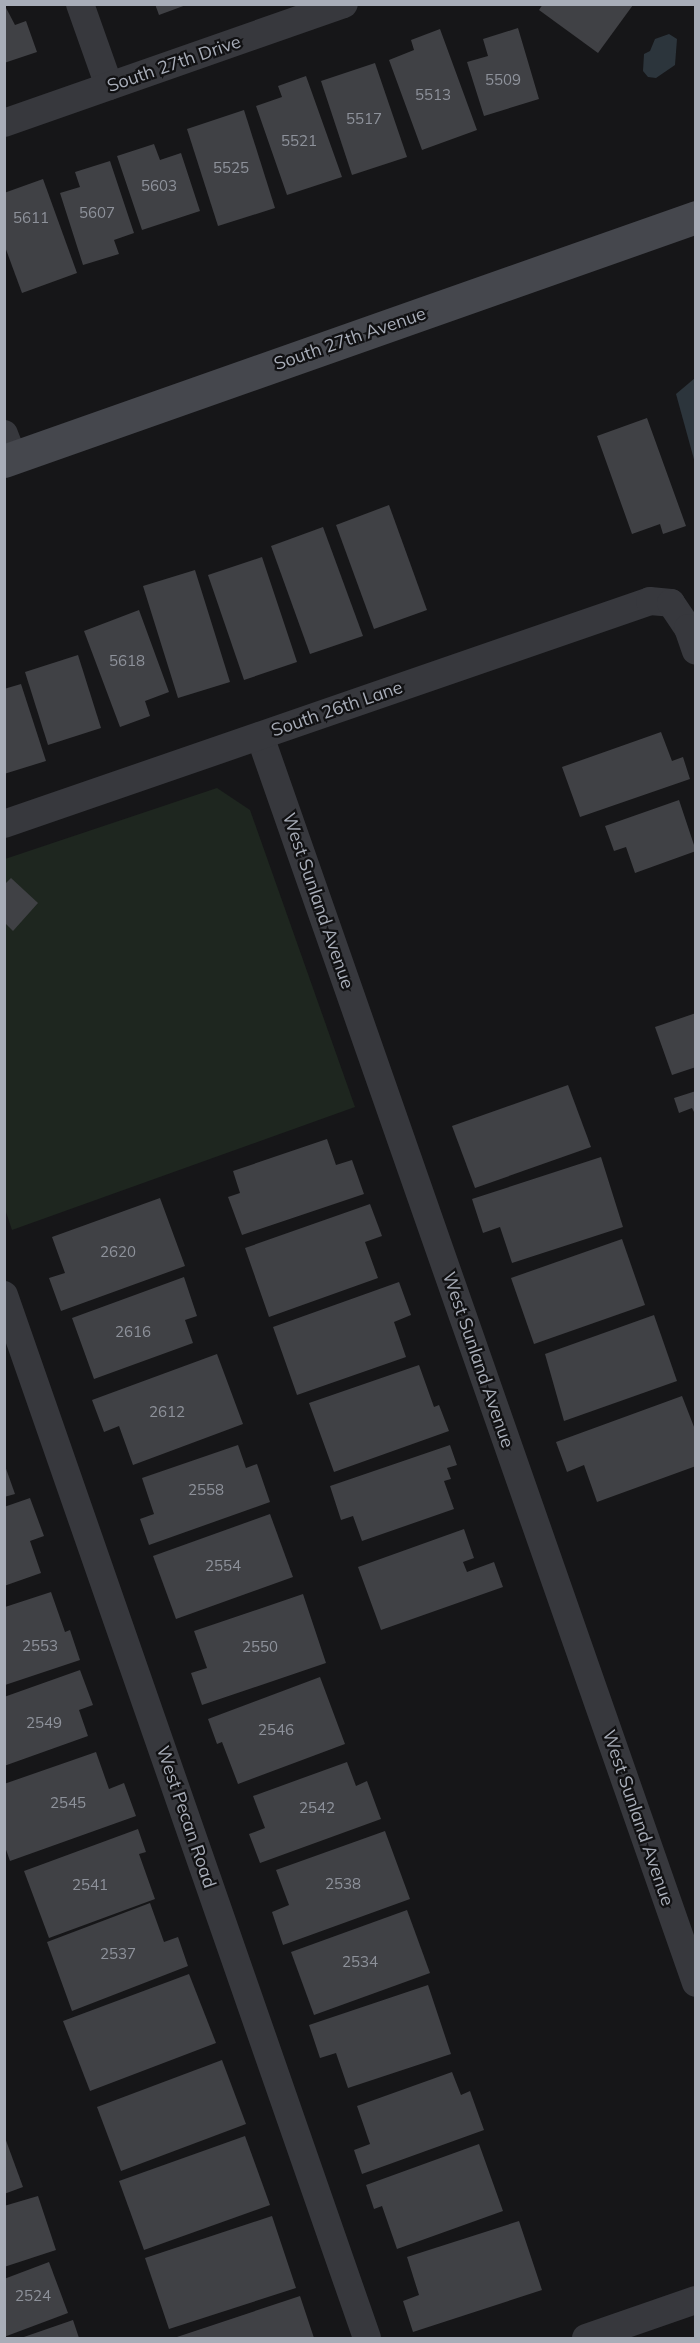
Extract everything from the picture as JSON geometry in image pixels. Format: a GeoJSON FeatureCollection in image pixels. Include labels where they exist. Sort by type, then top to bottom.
{"type":"FeatureCollection","features":[{"type":"Feature","properties":{"kind":"main road","name":"South 27th Avenue"},"geometry":{"type":"LineString","coordinates":[[7,451],[696,217]]}},
{"type":"Feature","properties":{"kind":"street"},"geometry":{"type":"LineString","coordinates":[[80,4],[109,86]]}},
{"type":"Feature","properties":{"kind":"street","name":"South 27th Drive"},"geometry":{"type":"LineString","coordinates":[[4,123],[344,4]]}},
{"type":"Feature","properties":{"kind":"street","name":"South 26th Lane"},"geometry":{"type":"LineString","coordinates":[[4,824],[650,601],[671,603],[684,621],[696,651]]}},
{"type":"Feature","properties":{"kind":"street","name":"West Sunland Avenue"},"geometry":{"type":"LineString","coordinates":[[260,736],[696,1983]]}},
{"type":"Feature","properties":{"kind":"street","name":"West Pecan Road"},"geometry":{"type":"LineString","coordinates":[[4,1295],[367,2338]]}},
{"type":"Feature","properties":{"kind":"street"},"geometry":{"type":"LineString","coordinates":[[586,2338],[696,2300]]}},
{"type":"Feature","properties":{"kind":"shaded area"},"geometry":{"type":"Polygon","coordinates":[[[669,34],[677,39],[675,65],[656,78],[648,77],[643,71],[644,54],[650,51],[655,39],[669,34]]]}},
{"type":"Feature","properties":{"kind":"shaded area"},"geometry":{"type":"Polygon","coordinates":[[[696,378],[695,463],[676,394],[696,378]]]}},
{"type":"Feature","properties":{"kind":"shaded area"},"geometry":{"type":"Polygon","coordinates":[[[217,788],[250,810],[355,1107],[12,1230],[5,1209],[5,859],[217,788]]]}},
{"type":"Feature","properties":{"kind":"building"},"geometry":{"type":"Polygon","coordinates":[[[4,4],[15,25],[26,21],[37,52],[4,63],[4,4]]]}},
{"type":"Feature","properties":{"kind":"building"},"geometry":{"type":"Polygon","coordinates":[[[155,4],[186,4],[186,5],[159,15],[155,4]]]}},
{"type":"Feature","properties":{"kind":"building"},"geometry":{"type":"Polygon","coordinates":[[[543,4],[633,5],[598,53],[539,10],[543,4]]]}},
{"type":"Feature","properties":{"kind":"building"},"geometry":{"type":"Polygon","coordinates":[[[518,28],[539,99],[484,116],[467,62],[488,56],[483,39],[518,28]]]}},
{"type":"Feature","properties":{"kind":"building"},"geometry":{"type":"Polygon","coordinates":[[[440,29],[477,130],[422,150],[389,60],[414,50],[411,40],[440,29]]]}},
{"type":"Feature","properties":{"kind":"building"},"geometry":{"type":"Polygon","coordinates":[[[375,63],[407,157],[352,175],[321,81],[375,63]]]}},
{"type":"Feature","properties":{"kind":"building"},"geometry":{"type":"Polygon","coordinates":[[[306,76],[342,177],[287,195],[256,106],[282,97],[278,86],[306,76]]]}},
{"type":"Feature","properties":{"kind":"building"},"geometry":{"type":"Polygon","coordinates":[[[244,110],[275,208],[218,226],[187,129],[244,110]]]}},
{"type":"Feature","properties":{"kind":"building"},"geometry":{"type":"Polygon","coordinates":[[[154,144],[160,160],[181,153],[200,211],[142,230],[117,156],[154,144]]]}},
{"type":"Feature","properties":{"kind":"building"},"geometry":{"type":"Polygon","coordinates":[[[110,161],[134,233],[114,240],[119,254],[83,265],[60,193],[80,187],[75,172],[110,161]]]}},
{"type":"Feature","properties":{"kind":"building"},"geometry":{"type":"Polygon","coordinates":[[[43,179],[77,273],[22,293],[4,244],[4,193],[43,179]]]}},
{"type":"Feature","properties":{"kind":"building"},"geometry":{"type":"Polygon","coordinates":[[[647,418],[686,526],[663,534],[660,524],[632,534],[597,436],[647,418]]]}},
{"type":"Feature","properties":{"kind":"building"},"geometry":{"type":"Polygon","coordinates":[[[389,505],[427,610],[374,629],[336,525],[389,505]]]}},
{"type":"Feature","properties":{"kind":"building"},"geometry":{"type":"Polygon","coordinates":[[[323,527],[363,636],[310,654],[271,546],[323,527]]]}},
{"type":"Feature","properties":{"kind":"building"},"geometry":{"type":"Polygon","coordinates":[[[262,557],[297,662],[244,680],[208,575],[262,557]]]}},
{"type":"Feature","properties":{"kind":"building"},"geometry":{"type":"Polygon","coordinates":[[[195,570],[230,682],[178,698],[143,586],[195,570]]]}},
{"type":"Feature","properties":{"kind":"building"},"geometry":{"type":"Polygon","coordinates":[[[139,610],[169,692],[145,701],[150,716],[120,727],[84,631],[139,610]]]}},
{"type":"Feature","properties":{"kind":"building"},"geometry":{"type":"Polygon","coordinates":[[[78,655],[101,728],[48,745],[25,672],[78,655]]]}},
{"type":"Feature","properties":{"kind":"building"},"geometry":{"type":"Polygon","coordinates":[[[21,684],[46,761],[4,774],[4,689],[21,684]]]}},
{"type":"Feature","properties":{"kind":"building"},"geometry":{"type":"Polygon","coordinates":[[[661,732],[672,761],[683,757],[690,779],[580,817],[562,767],[661,732]]]}},
{"type":"Feature","properties":{"kind":"building"},"geometry":{"type":"Polygon","coordinates":[[[679,800],[696,851],[635,873],[626,847],[614,851],[605,826],[679,800]]]}},
{"type":"Feature","properties":{"kind":"building"},"geometry":{"type":"Polygon","coordinates":[[[11,878],[38,903],[13,931],[5,923],[5,884],[11,878]]]}},
{"type":"Feature","properties":{"kind":"building"},"geometry":{"type":"Polygon","coordinates":[[[696,1013],[696,1067],[672,1075],[655,1027],[696,1013]]]}},
{"type":"Feature","properties":{"kind":"building"},"geometry":{"type":"Polygon","coordinates":[[[568,1085],[591,1147],[475,1188],[452,1126],[568,1085]]]}},
{"type":"Feature","properties":{"kind":"building"},"geometry":{"type":"Polygon","coordinates":[[[696,1091],[696,1116],[692,1108],[679,1113],[674,1098],[696,1091]]]}},
{"type":"Feature","properties":{"kind":"building"},"geometry":{"type":"Polygon","coordinates":[[[327,1139],[336,1165],[352,1160],[364,1194],[242,1235],[228,1197],[240,1193],[233,1171],[327,1139]]]}},
{"type":"Feature","properties":{"kind":"building"},"geometry":{"type":"Polygon","coordinates":[[[601,1157],[623,1227],[512,1263],[500,1227],[483,1233],[472,1199],[601,1157]]]}},
{"type":"Feature","properties":{"kind":"building"},"geometry":{"type":"Polygon","coordinates":[[[160,1198],[185,1266],[61,1311],[49,1278],[65,1273],[52,1237],[160,1198]]]}},
{"type":"Feature","properties":{"kind":"building"},"geometry":{"type":"Polygon","coordinates":[[[370,1204],[382,1236],[365,1242],[378,1278],[269,1317],[245,1248],[370,1204]]]}},
{"type":"Feature","properties":{"kind":"building"},"geometry":{"type":"Polygon","coordinates":[[[622,1239],[645,1305],[534,1344],[511,1278],[622,1239]]]}},
{"type":"Feature","properties":{"kind":"building"},"geometry":{"type":"Polygon","coordinates":[[[184,1277],[197,1316],[185,1320],[193,1343],[94,1379],[72,1318],[184,1277]]]}},
{"type":"Feature","properties":{"kind":"building"},"geometry":{"type":"Polygon","coordinates":[[[399,1282],[411,1315],[394,1322],[406,1357],[297,1395],[273,1327],[399,1282]]]}},
{"type":"Feature","properties":{"kind":"building"},"geometry":{"type":"Polygon","coordinates":[[[654,1315],[677,1381],[564,1421],[545,1354],[654,1315]]]}},
{"type":"Feature","properties":{"kind":"building"},"geometry":{"type":"Polygon","coordinates":[[[217,1354],[243,1424],[133,1465],[119,1426],[104,1432],[92,1400],[217,1354]]]}},
{"type":"Feature","properties":{"kind":"building"},"geometry":{"type":"Polygon","coordinates":[[[419,1365],[434,1407],[439,1405],[449,1431],[334,1472],[309,1403],[419,1365]]]}},
{"type":"Feature","properties":{"kind":"building"},"geometry":{"type":"Polygon","coordinates":[[[682,1396],[696,1432],[696,1466],[597,1502],[584,1465],[567,1472],[556,1442],[682,1396]]]}},
{"type":"Feature","properties":{"kind":"building"},"geometry":{"type":"Polygon","coordinates":[[[238,1445],[246,1468],[257,1464],[270,1502],[149,1545],[140,1519],[154,1514],[142,1478],[238,1445]]]}},
{"type":"Feature","properties":{"kind":"building"},"geometry":{"type":"Polygon","coordinates":[[[450,1445],[457,1465],[447,1468],[451,1479],[444,1481],[454,1509],[362,1541],[353,1516],[341,1520],[330,1486],[450,1445]]]}},
{"type":"Feature","properties":{"kind":"building"},"geometry":{"type":"Polygon","coordinates":[[[4,1463],[15,1494],[4,1497],[4,1463]]]}},
{"type":"Feature","properties":{"kind":"building"},"geometry":{"type":"Polygon","coordinates":[[[30,1498],[44,1536],[30,1541],[41,1573],[4,1586],[4,1507],[30,1498]]]}},
{"type":"Feature","properties":{"kind":"building"},"geometry":{"type":"Polygon","coordinates":[[[270,1514],[293,1577],[176,1619],[153,1556],[270,1514]]]}},
{"type":"Feature","properties":{"kind":"building"},"geometry":{"type":"Polygon","coordinates":[[[464,1529],[474,1558],[463,1562],[467,1572],[494,1562],[503,1587],[381,1630],[358,1567],[464,1529]]]}},
{"type":"Feature","properties":{"kind":"building"},"geometry":{"type":"Polygon","coordinates":[[[51,1592],[65,1632],[70,1630],[80,1660],[5,1685],[5,1607],[51,1592]]]}},
{"type":"Feature","properties":{"kind":"building"},"geometry":{"type":"Polygon","coordinates":[[[303,1594],[326,1663],[202,1705],[191,1673],[207,1668],[194,1631],[303,1594]]]}},
{"type":"Feature","properties":{"kind":"building"},"geometry":{"type":"Polygon","coordinates":[[[80,1670],[93,1705],[79,1710],[88,1736],[4,1766],[4,1697],[80,1670]]]}},
{"type":"Feature","properties":{"kind":"building"},"geometry":{"type":"Polygon","coordinates":[[[320,1677],[345,1744],[238,1784],[222,1742],[217,1744],[208,1719],[320,1677]]]}},
{"type":"Feature","properties":{"kind":"building"},"geometry":{"type":"Polygon","coordinates":[[[96,1752],[109,1789],[124,1783],[136,1816],[10,1861],[4,1844],[4,1784],[96,1752]]]}},
{"type":"Feature","properties":{"kind":"building"},"geometry":{"type":"Polygon","coordinates":[[[347,1762],[356,1786],[367,1781],[381,1819],[260,1863],[249,1834],[265,1828],[253,1796],[347,1762]]]}},
{"type":"Feature","properties":{"kind":"building"},"geometry":{"type":"Polygon","coordinates":[[[138,1829],[146,1852],[139,1854],[155,1899],[49,1938],[24,1871],[138,1829]]]}},
{"type":"Feature","properties":{"kind":"building"},"geometry":{"type":"Polygon","coordinates":[[[385,1831],[410,1899],[283,1945],[272,1912],[289,1905],[276,1870],[385,1831]]]}},
{"type":"Feature","properties":{"kind":"building"},"geometry":{"type":"Polygon","coordinates":[[[150,1903],[164,1942],[178,1937],[188,1966],[72,2011],[47,1942],[150,1903]]]}},
{"type":"Feature","properties":{"kind":"building"},"geometry":{"type":"Polygon","coordinates":[[[407,1910],[430,1973],[314,2015],[291,1952],[407,1910]]]}},
{"type":"Feature","properties":{"kind":"building"},"geometry":{"type":"Polygon","coordinates":[[[189,1974],[216,2043],[90,2091],[63,2021],[189,1974]]]}},
{"type":"Feature","properties":{"kind":"building"},"geometry":{"type":"Polygon","coordinates":[[[428,1985],[451,2054],[348,2088],[336,2053],[320,2058],[309,2025],[428,1985]]]}},
{"type":"Feature","properties":{"kind":"building"},"geometry":{"type":"Polygon","coordinates":[[[222,2060],[246,2124],[121,2171],[97,2107],[222,2060]]]}},
{"type":"Feature","properties":{"kind":"building"},"geometry":{"type":"Polygon","coordinates":[[[452,2072],[461,2095],[470,2091],[484,2130],[362,2174],[354,2150],[370,2144],[357,2106],[452,2072]]]}},
{"type":"Feature","properties":{"kind":"building"},"geometry":{"type":"Polygon","coordinates":[[[4,2135],[23,2187],[4,2194],[4,2135]]]}},
{"type":"Feature","properties":{"kind":"building"},"geometry":{"type":"Polygon","coordinates":[[[245,2136],[270,2205],[144,2250],[119,2181],[245,2136]]]}},
{"type":"Feature","properties":{"kind":"building"},"geometry":{"type":"Polygon","coordinates":[[[479,2144],[503,2211],[397,2249],[382,2206],[374,2209],[366,2185],[479,2144]]]}},
{"type":"Feature","properties":{"kind":"building"},"geometry":{"type":"Polygon","coordinates":[[[38,2196],[56,2250],[4,2267],[4,2206],[38,2196]]]}},
{"type":"Feature","properties":{"kind":"building"},"geometry":{"type":"Polygon","coordinates":[[[272,2216],[296,2288],[169,2329],[145,2258],[272,2216]]]}},
{"type":"Feature","properties":{"kind":"building"},"geometry":{"type":"Polygon","coordinates":[[[519,2221],[542,2290],[413,2332],[403,2301],[419,2295],[407,2257],[519,2221]]]}},
{"type":"Feature","properties":{"kind":"building"},"geometry":{"type":"Polygon","coordinates":[[[49,2262],[68,2313],[4,2337],[4,2279],[49,2262]]]}},
{"type":"Feature","properties":{"kind":"building"},"geometry":{"type":"Polygon","coordinates":[[[300,2296],[314,2338],[174,2338],[300,2296]]]}},
{"type":"Feature","properties":{"kind":"building"},"geometry":{"type":"Polygon","coordinates":[[[73,2320],[79,2338],[21,2338],[73,2320]]]}}]}
